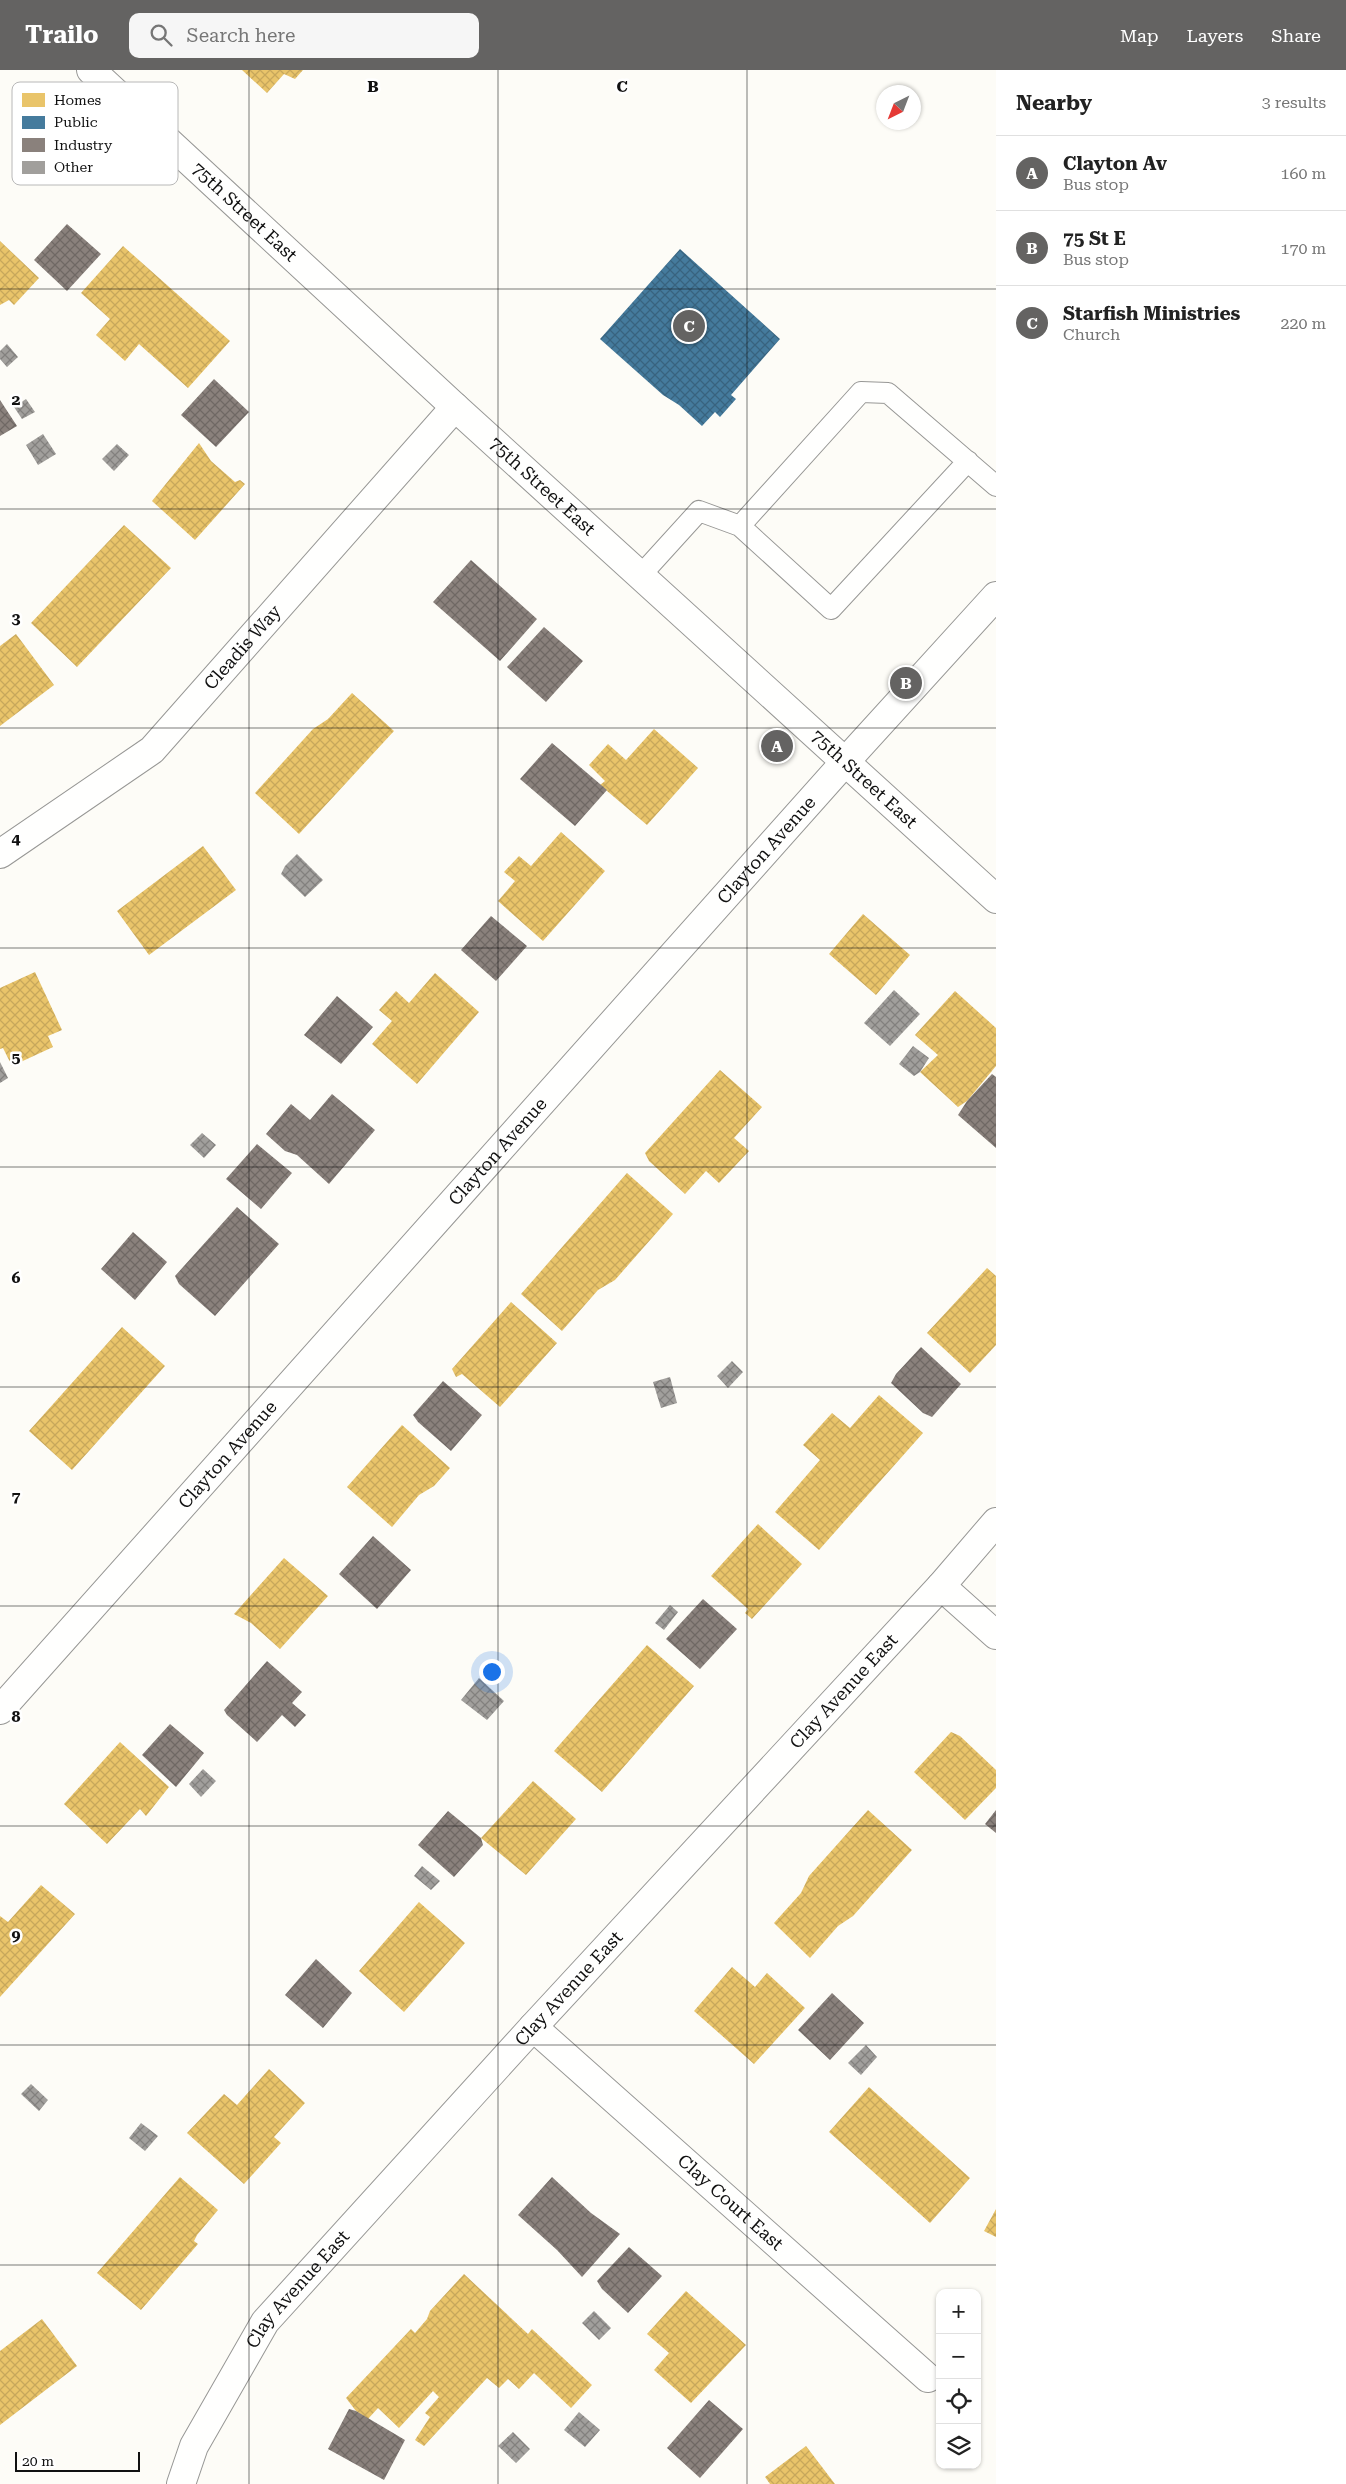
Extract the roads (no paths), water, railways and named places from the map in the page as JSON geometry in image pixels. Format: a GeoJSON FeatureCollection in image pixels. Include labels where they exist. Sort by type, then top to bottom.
{"type":"FeatureCollection","features":[{"type":"Feature","properties":{"kind":"street","name":"75th Street East"},"geometry":{"type":"LineString","coordinates":[[91,70],[104,82]]}},
{"type":"Feature","properties":{"kind":"street","name":"75th Street East"},"geometry":{"type":"LineString","coordinates":[[178,151],[455,407],[996,899]]}},
{"type":"Feature","properties":{"kind":"street","name":"Cleadis Way"},"geometry":{"type":"LineString","coordinates":[[0,854],[152,750],[455,407]]}},
{"type":"Feature","properties":{"kind":"street","name":"Clayton Avenue"},"geometry":{"type":"LineString","coordinates":[[0,1710],[845,762],[996,596]]}},
{"type":"Feature","properties":{"kind":"street","name":"Clay Avenue East"},"geometry":{"type":"LineString","coordinates":[[181,2484],[194,2446],[265,2322],[533,2027],[941,1586],[996,1522]]}},
{"type":"Feature","properties":{"kind":"street"},"geometry":{"type":"LineString","coordinates":[[941,1586],[996,1635]]}},
{"type":"Feature","properties":{"kind":"street","name":"Clay Court East"},"geometry":{"type":"LineString","coordinates":[[533,2027],[928,2378]]}},
{"type":"Feature","properties":{"kind":"lane"},"geometry":{"type":"LineString","coordinates":[[740,526],[861,392],[888,393],[996,486]]}},
{"type":"Feature","properties":{"kind":"lane"},"geometry":{"type":"LineString","coordinates":[[640,576],[699,511],[740,526],[832,609],[968,461]]}},
{"type":"Feature","properties":{"kind":"place","name":"Starfish Ministries"},"geometry":{"type":"Point","coordinates":[689,326]}},
{"type":"Feature","properties":{"kind":"place","name":"75 St E"},"geometry":{"type":"Point","coordinates":[906,683]}},
{"type":"Feature","properties":{"kind":"place","name":"Clayton Av"},"geometry":{"type":"Point","coordinates":[777,746]}}]}
